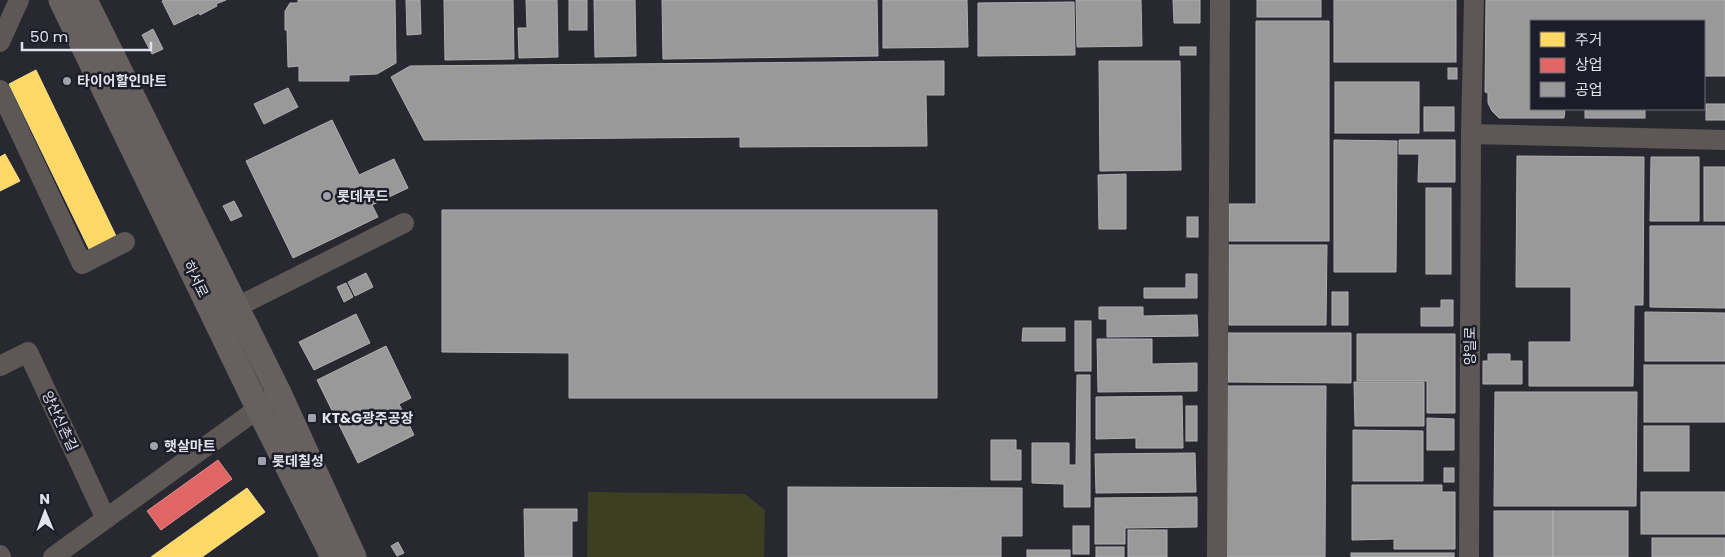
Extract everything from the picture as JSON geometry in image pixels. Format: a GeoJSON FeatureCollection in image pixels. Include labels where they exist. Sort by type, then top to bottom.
{"type":"FeatureCollection","features":[{"type":"Feature","properties":{"kind":"main road","name":"하서로"},"geometry":{"type":"LineString","coordinates":[[61,0],[226,312],[279,393],[354,557]]}},
{"type":"Feature","properties":{"kind":"main road","name":"하서로"},"geometry":{"type":"LineString","coordinates":[[85,0],[226,312],[258,408],[333,557]]}},
{"type":"Feature","properties":{"kind":"street"},"geometry":{"type":"LineString","coordinates":[[0,42],[19,0]]}},
{"type":"Feature","properties":{"kind":"street"},"geometry":{"type":"LineString","coordinates":[[1217,557],[1220,0]]}},
{"type":"Feature","properties":{"kind":"street","name":"양일로"},"geometry":{"type":"LineString","coordinates":[[1469,557],[1471,134],[1474,0]]}},
{"type":"Feature","properties":{"kind":"street"},"geometry":{"type":"LineString","coordinates":[[0,90],[82,264],[125,242]]}},
{"type":"Feature","properties":{"kind":"street"},"geometry":{"type":"LineString","coordinates":[[1471,134],[1725,140]]}},
{"type":"Feature","properties":{"kind":"street"},"geometry":{"type":"LineString","coordinates":[[226,312],[404,223]]}},
{"type":"Feature","properties":{"kind":"street","name":"양산신촌길"},"geometry":{"type":"LineString","coordinates":[[0,366],[28,352],[106,519]]}},
{"type":"Feature","properties":{"kind":"street"},"geometry":{"type":"LineString","coordinates":[[53,557],[279,393]]}},
{"type":"Feature","properties":{"kind":"green space"},"geometry":{"type":"Polygon","coordinates":[[[588,492],[745,494],[765,510],[764,557],[587,557],[588,492]]]}},
{"type":"Feature","properties":{"kind":"building: 주거"},"geometry":{"type":"Polygon","coordinates":[[[36,70],[116,236],[89,249],[9,84],[36,70]]]}},
{"type":"Feature","properties":{"kind":"building: 주거"},"geometry":{"type":"Polygon","coordinates":[[[5,154],[20,181],[0,191],[0,157],[5,154]]]}},
{"type":"Feature","properties":{"kind":"building: 주거"},"geometry":{"type":"Polygon","coordinates":[[[247,488],[265,512],[202,557],[151,557],[247,488]]]}},
{"type":"Feature","properties":{"kind":"building: 상업"},"geometry":{"type":"Polygon","coordinates":[[[218,460],[232,479],[161,530],[147,511],[218,460]]]}},
{"type":"Feature","properties":{"kind":"building: 공업"},"geometry":{"type":"Polygon","coordinates":[[[226,0],[216,4],[217,6],[200,15],[199,13],[174,25],[162,1],[226,0]]]}},
{"type":"Feature","properties":{"kind":"building: 공업"},"geometry":{"type":"Polygon","coordinates":[[[298,0],[395,0],[396,63],[377,74],[349,75],[349,81],[299,81],[299,66],[288,67],[287,30],[285,30],[285,11],[290,3],[298,3],[298,0]]]}},
{"type":"Feature","properties":{"kind":"building: 공업"},"geometry":{"type":"Polygon","coordinates":[[[406,0],[420,0],[421,34],[407,35],[406,0]]]}},
{"type":"Feature","properties":{"kind":"building: 공업"},"geometry":{"type":"Polygon","coordinates":[[[444,0],[513,0],[514,59],[445,60],[444,0]]]}},
{"type":"Feature","properties":{"kind":"building: 공업"},"geometry":{"type":"Polygon","coordinates":[[[526,0],[557,0],[558,57],[519,58],[518,28],[527,28],[526,0]]]}},
{"type":"Feature","properties":{"kind":"building: 공업"},"geometry":{"type":"Polygon","coordinates":[[[569,0],[587,0],[587,30],[569,30],[569,0]]]}},
{"type":"Feature","properties":{"kind":"building: 공업"},"geometry":{"type":"Polygon","coordinates":[[[594,0],[635,0],[636,56],[595,57],[594,0]]]}},
{"type":"Feature","properties":{"kind":"building: 공업"},"geometry":{"type":"Polygon","coordinates":[[[662,0],[877,0],[878,56],[663,59],[662,0]]]}},
{"type":"Feature","properties":{"kind":"building: 공업"},"geometry":{"type":"Polygon","coordinates":[[[883,0],[967,0],[968,47],[883,48],[883,0]]]}},
{"type":"Feature","properties":{"kind":"building: 공업"},"geometry":{"type":"Polygon","coordinates":[[[1076,0],[1141,0],[1142,46],[1077,47],[1076,0]]]}},
{"type":"Feature","properties":{"kind":"building: 공업"},"geometry":{"type":"Polygon","coordinates":[[[1173,0],[1200,0],[1200,23],[1174,23],[1173,0]]]}},
{"type":"Feature","properties":{"kind":"building: 공업"},"geometry":{"type":"Polygon","coordinates":[[[1257,0],[1321,0],[1321,17],[1257,17],[1257,0]]]}},
{"type":"Feature","properties":{"kind":"building: 공업"},"geometry":{"type":"Polygon","coordinates":[[[1334,0],[1456,0],[1456,62],[1334,62],[1334,0]]]}},
{"type":"Feature","properties":{"kind":"building: 공업"},"geometry":{"type":"Polygon","coordinates":[[[1486,0],[1725,0],[1725,76],[1705,76],[1705,20],[1530,20],[1530,110],[1565,110],[1564,118],[1499,118],[1492,111],[1488,103],[1488,93],[1485,92],[1486,0]]]}},
{"type":"Feature","properties":{"kind":"building: 공업"},"geometry":{"type":"Polygon","coordinates":[[[1074,2],[1075,55],[978,56],[978,3],[1074,2]]]}},
{"type":"Feature","properties":{"kind":"building: 공업"},"geometry":{"type":"Polygon","coordinates":[[[1256,21],[1329,21],[1329,241],[1229,241],[1229,204],[1256,204],[1256,21]]]}},
{"type":"Feature","properties":{"kind":"building: 공업"},"geometry":{"type":"Polygon","coordinates":[[[153,29],[163,49],[152,54],[142,35],[153,29]]]}},
{"type":"Feature","properties":{"kind":"building: 공업"},"geometry":{"type":"Polygon","coordinates":[[[1180,47],[1196,47],[1196,55],[1180,55],[1180,47]]]}},
{"type":"Feature","properties":{"kind":"building: 공업"},"geometry":{"type":"Polygon","coordinates":[[[944,61],[944,95],[926,95],[927,146],[740,147],[740,137],[424,140],[391,77],[410,66],[944,61]]]}},
{"type":"Feature","properties":{"kind":"building: 공업"},"geometry":{"type":"Polygon","coordinates":[[[1099,61],[1180,61],[1181,170],[1100,171],[1099,61]]]}},
{"type":"Feature","properties":{"kind":"building: 공업"},"geometry":{"type":"Polygon","coordinates":[[[1448,68],[1457,68],[1457,79],[1448,79],[1448,68]]]}},
{"type":"Feature","properties":{"kind":"building: 공업"},"geometry":{"type":"Polygon","coordinates":[[[1335,82],[1419,82],[1419,133],[1335,133],[1335,82]]]}},
{"type":"Feature","properties":{"kind":"building: 공업"},"geometry":{"type":"Polygon","coordinates":[[[288,88],[298,107],[264,124],[254,104],[288,88]]]}},
{"type":"Feature","properties":{"kind":"building: 공업"},"geometry":{"type":"Polygon","coordinates":[[[1706,104],[1725,104],[1725,120],[1706,120],[1706,104]]]}},
{"type":"Feature","properties":{"kind":"building: 공업"},"geometry":{"type":"Polygon","coordinates":[[[1424,107],[1454,107],[1454,131],[1424,131],[1424,107]]]}},
{"type":"Feature","properties":{"kind":"building: 공업"},"geometry":{"type":"Polygon","coordinates":[[[1585,110],[1645,110],[1645,118],[1585,118],[1585,110]]]}},
{"type":"Feature","properties":{"kind":"building: 공업","name":"롯데푸드"},"geometry":{"type":"Polygon","coordinates":[[[332,120],[359,175],[394,159],[408,188],[372,205],[378,217],[293,258],[246,161],[332,120]]]}},
{"type":"Feature","properties":{"kind":"building: 공업"},"geometry":{"type":"Polygon","coordinates":[[[1334,140],[1397,141],[1396,272],[1334,272],[1334,140]]]}},
{"type":"Feature","properties":{"kind":"building: 공업"},"geometry":{"type":"Polygon","coordinates":[[[1399,140],[1455,140],[1455,182],[1418,182],[1419,154],[1399,154],[1399,140]]]}},
{"type":"Feature","properties":{"kind":"building: 공업"},"geometry":{"type":"Polygon","coordinates":[[[1517,156],[1644,157],[1643,305],[1634,305],[1633,386],[1529,386],[1529,342],[1571,342],[1571,287],[1516,287],[1517,156]]]}},
{"type":"Feature","properties":{"kind":"building: 공업"},"geometry":{"type":"Polygon","coordinates":[[[1651,157],[1699,157],[1699,221],[1650,221],[1651,157]]]}},
{"type":"Feature","properties":{"kind":"building: 공업"},"geometry":{"type":"Polygon","coordinates":[[[1704,167],[1725,167],[1725,221],[1704,221],[1704,167]]]}},
{"type":"Feature","properties":{"kind":"building: 공업"},"geometry":{"type":"Polygon","coordinates":[[[1126,174],[1126,229],[1099,229],[1098,175],[1126,174]]]}},
{"type":"Feature","properties":{"kind":"building: 공업"},"geometry":{"type":"Polygon","coordinates":[[[1426,188],[1451,188],[1451,274],[1426,274],[1426,188]]]}},
{"type":"Feature","properties":{"kind":"building: 공업"},"geometry":{"type":"Polygon","coordinates":[[[234,201],[242,216],[231,221],[223,206],[234,201]]]}},
{"type":"Feature","properties":{"kind":"building: 공업"},"geometry":{"type":"Polygon","coordinates":[[[442,210],[937,210],[937,398],[569,398],[569,353],[442,352],[442,210]]]}},
{"type":"Feature","properties":{"kind":"building: 공업"},"geometry":{"type":"Polygon","coordinates":[[[1187,217],[1198,217],[1198,237],[1187,237],[1187,217]]]}},
{"type":"Feature","properties":{"kind":"building: 공업"},"geometry":{"type":"Polygon","coordinates":[[[1650,226],[1725,226],[1725,308],[1650,307],[1650,226]]]}},
{"type":"Feature","properties":{"kind":"building: 공업"},"geometry":{"type":"Polygon","coordinates":[[[1229,245],[1327,245],[1326,325],[1229,325],[1229,245]]]}},
{"type":"Feature","properties":{"kind":"building: 공업"},"geometry":{"type":"Polygon","coordinates":[[[366,273],[373,287],[355,296],[348,282],[366,273]]]}},
{"type":"Feature","properties":{"kind":"building: 공업"},"geometry":{"type":"Polygon","coordinates":[[[1186,274],[1197,274],[1197,298],[1144,298],[1144,288],[1186,288],[1186,274]]]}},
{"type":"Feature","properties":{"kind":"building: 공업"},"geometry":{"type":"Polygon","coordinates":[[[346,283],[353,297],[344,302],[337,287],[346,283]]]}},
{"type":"Feature","properties":{"kind":"building: 공업"},"geometry":{"type":"Polygon","coordinates":[[[1332,292],[1348,292],[1348,325],[1332,325],[1332,292]]]}},
{"type":"Feature","properties":{"kind":"building: 공업"},"geometry":{"type":"Polygon","coordinates":[[[1441,300],[1453,300],[1453,326],[1421,326],[1421,308],[1441,308],[1441,300]]]}},
{"type":"Feature","properties":{"kind":"building: 공업"},"geometry":{"type":"Polygon","coordinates":[[[1099,307],[1143,307],[1143,316],[1197,315],[1198,336],[1107,337],[1107,319],[1099,319],[1099,307]]]}},
{"type":"Feature","properties":{"kind":"building: 공업"},"geometry":{"type":"Polygon","coordinates":[[[1645,312],[1725,313],[1725,361],[1645,361],[1645,312]]]}},
{"type":"Feature","properties":{"kind":"building: 공업"},"geometry":{"type":"Polygon","coordinates":[[[356,314],[370,343],[314,370],[299,342],[356,314]]]}},
{"type":"Feature","properties":{"kind":"building: 공업"},"geometry":{"type":"Polygon","coordinates":[[[1075,321],[1091,321],[1091,371],[1075,371],[1075,321]]]}},
{"type":"Feature","properties":{"kind":"building: 공업"},"geometry":{"type":"Polygon","coordinates":[[[1023,328],[1065,328],[1065,341],[1022,341],[1023,328]]]}},
{"type":"Feature","properties":{"kind":"building: 공업"},"geometry":{"type":"Polygon","coordinates":[[[1228,333],[1351,333],[1351,383],[1228,382],[1228,333]]]}},
{"type":"Feature","properties":{"kind":"building: 공업"},"geometry":{"type":"Polygon","coordinates":[[[1357,334],[1455,334],[1455,413],[1427,413],[1427,381],[1357,381],[1357,334]]]}},
{"type":"Feature","properties":{"kind":"building: 공업"},"geometry":{"type":"Polygon","coordinates":[[[1097,339],[1152,339],[1152,364],[1197,363],[1197,391],[1098,392],[1097,339]]]}},
{"type":"Feature","properties":{"kind":"building: 공업"},"geometry":{"type":"Polygon","coordinates":[[[386,346],[411,398],[399,404],[414,435],[358,463],[317,380],[386,346]]]}},
{"type":"Feature","properties":{"kind":"building: 공업"},"geometry":{"type":"Polygon","coordinates":[[[1488,354],[1510,354],[1510,361],[1522,361],[1522,384],[1483,384],[1483,361],[1488,361],[1488,354]]]}},
{"type":"Feature","properties":{"kind":"building: 공업"},"geometry":{"type":"Polygon","coordinates":[[[1644,365],[1725,365],[1725,422],[1644,422],[1644,365]]]}},
{"type":"Feature","properties":{"kind":"building: 공업"},"geometry":{"type":"Polygon","coordinates":[[[1077,375],[1090,375],[1090,507],[1064,507],[1064,484],[1032,483],[1032,443],[1069,443],[1069,465],[1076,465],[1077,375]]]}},
{"type":"Feature","properties":{"kind":"building: 공업"},"geometry":{"type":"Polygon","coordinates":[[[1354,382],[1424,382],[1424,426],[1355,426],[1354,382]]]}},
{"type":"Feature","properties":{"kind":"building: 공업"},"geometry":{"type":"Polygon","coordinates":[[[1226,386],[1326,386],[1325,557],[1226,557],[1226,386]]]}},
{"type":"Feature","properties":{"kind":"building: 공업"},"geometry":{"type":"Polygon","coordinates":[[[1495,392],[1637,392],[1636,506],[1494,506],[1495,392]]]}},
{"type":"Feature","properties":{"kind":"building: 공업"},"geometry":{"type":"Polygon","coordinates":[[[1182,396],[1183,448],[1136,448],[1136,438],[1096,439],[1096,397],[1182,396]]]}},
{"type":"Feature","properties":{"kind":"building: 공업"},"geometry":{"type":"Polygon","coordinates":[[[1186,406],[1197,406],[1197,441],[1186,441],[1186,406]]]}},
{"type":"Feature","properties":{"kind":"building: 공업"},"geometry":{"type":"Polygon","coordinates":[[[1427,418],[1454,419],[1454,450],[1427,450],[1427,418]]]}},
{"type":"Feature","properties":{"kind":"building: 공업"},"geometry":{"type":"Polygon","coordinates":[[[1644,426],[1689,426],[1689,471],[1644,471],[1644,426]]]}},
{"type":"Feature","properties":{"kind":"building: 공업"},"geometry":{"type":"Polygon","coordinates":[[[1353,430],[1423,431],[1423,481],[1353,481],[1353,430]]]}},
{"type":"Feature","properties":{"kind":"building: 공업"},"geometry":{"type":"Polygon","coordinates":[[[991,440],[1016,440],[1016,450],[1021,450],[1021,480],[991,480],[991,440]]]}},
{"type":"Feature","properties":{"kind":"building: 공업"},"geometry":{"type":"Polygon","coordinates":[[[1195,453],[1196,492],[1096,493],[1095,454],[1195,453]]]}},
{"type":"Feature","properties":{"kind":"building: 공업"},"geometry":{"type":"Polygon","coordinates":[[[1444,468],[1454,468],[1454,482],[1444,482],[1444,468]]]}},
{"type":"Feature","properties":{"kind":"building: 공업"},"geometry":{"type":"Polygon","coordinates":[[[1352,485],[1442,485],[1442,492],[1455,492],[1455,549],[1394,549],[1394,539],[1352,540],[1352,485]]]}},
{"type":"Feature","properties":{"kind":"building: 공업"},"geometry":{"type":"Polygon","coordinates":[[[788,487],[1022,488],[1022,536],[1001,536],[1001,557],[788,557],[788,487]]]}},
{"type":"Feature","properties":{"kind":"building: 공업"},"geometry":{"type":"Polygon","coordinates":[[[1641,492],[1725,492],[1725,534],[1641,534],[1641,492]]]}},
{"type":"Feature","properties":{"kind":"building: 공업"},"geometry":{"type":"Polygon","coordinates":[[[1197,497],[1197,527],[1125,528],[1125,544],[1095,544],[1095,498],[1197,497]]]}},
{"type":"Feature","properties":{"kind":"building: 공업"},"geometry":{"type":"Polygon","coordinates":[[[524,509],[577,509],[577,521],[572,521],[572,557],[525,557],[524,509]]]}},
{"type":"Feature","properties":{"kind":"building: 공업"},"geometry":{"type":"Polygon","coordinates":[[[1494,511],[1553,511],[1553,557],[1494,557],[1494,511]]]}},
{"type":"Feature","properties":{"kind":"building: 공업"},"geometry":{"type":"Polygon","coordinates":[[[1553,511],[1628,511],[1628,557],[1553,557],[1553,511]]]}},
{"type":"Feature","properties":{"kind":"building: 공업"},"geometry":{"type":"Polygon","coordinates":[[[1073,526],[1089,526],[1089,554],[1073,554],[1073,526]]]}},
{"type":"Feature","properties":{"kind":"building: 공업"},"geometry":{"type":"Polygon","coordinates":[[[1128,530],[1167,530],[1167,557],[1128,557],[1128,530]]]}},
{"type":"Feature","properties":{"kind":"building: 공업"},"geometry":{"type":"Polygon","coordinates":[[[1652,538],[1725,538],[1725,557],[1652,557],[1652,538]]]}},
{"type":"Feature","properties":{"kind":"building: 공업"},"geometry":{"type":"Polygon","coordinates":[[[398,542],[404,553],[397,556],[391,546],[398,542]]]}},
{"type":"Feature","properties":{"kind":"building: 공업"},"geometry":{"type":"Polygon","coordinates":[[[1096,547],[1124,547],[1124,557],[1096,557],[1096,547]]]}},
{"type":"Feature","properties":{"kind":"building: 공업"},"geometry":{"type":"Polygon","coordinates":[[[1027,550],[1070,550],[1070,557],[1027,557],[1027,550]]]}},
{"type":"Feature","properties":{"kind":"building: 공업"},"geometry":{"type":"Polygon","coordinates":[[[1351,553],[1454,553],[1454,557],[1351,557],[1351,553]]]}},
{"type":"Feature","properties":{"kind":"place","name":"타이어할인마트"},"geometry":{"type":"Point","coordinates":[67,81]}},
{"type":"Feature","properties":{"kind":"place","name":"롯데푸드"},"geometry":{"type":"Point","coordinates":[327,196]}},
{"type":"Feature","properties":{"kind":"place","name":"KT&G광주공장"},"geometry":{"type":"Point","coordinates":[312,418]}},
{"type":"Feature","properties":{"kind":"place","name":"햇살마트"},"geometry":{"type":"Point","coordinates":[154,446]}},
{"type":"Feature","properties":{"kind":"place","name":"롯데칠성"},"geometry":{"type":"Point","coordinates":[262,461]}}]}
